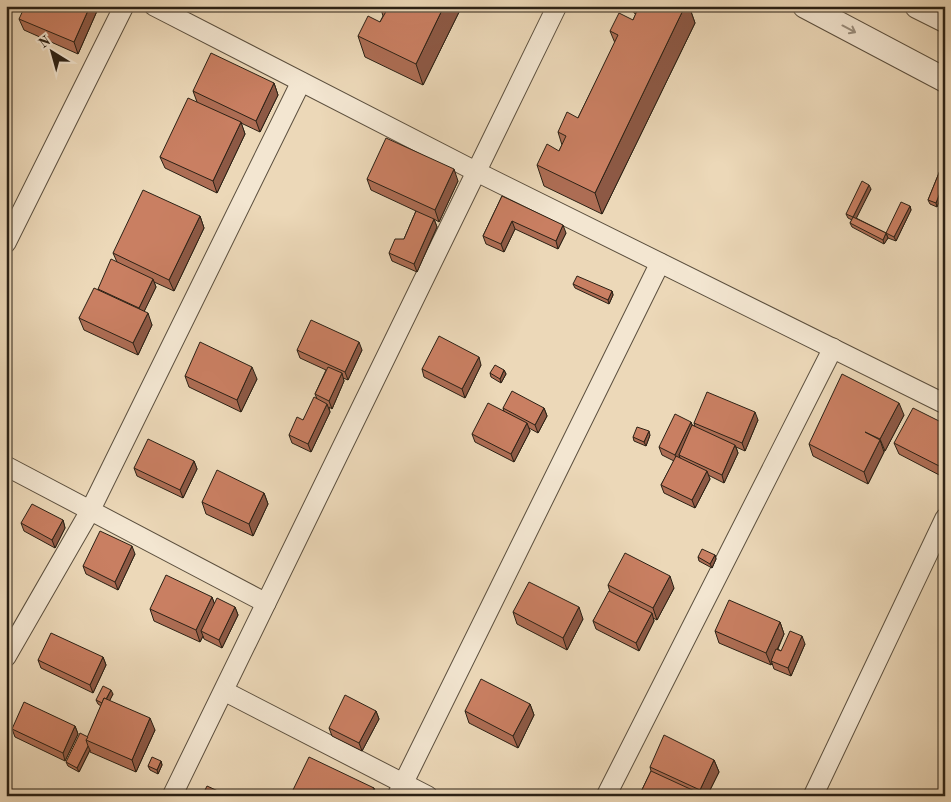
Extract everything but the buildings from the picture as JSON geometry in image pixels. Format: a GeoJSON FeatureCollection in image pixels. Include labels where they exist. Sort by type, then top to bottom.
{"type":"FeatureCollection","features":[{"type":"Feature","properties":{"kind":"street"},"geometry":{"type":"LineString","coordinates":[[6,244],[124,6]]}},
{"type":"Feature","properties":{"kind":"street"},"geometry":{"type":"LineString","coordinates":[[154,6],[476,172],[945,404]]}},
{"type":"Feature","properties":{"kind":"street"},"geometry":{"type":"LineString","coordinates":[[172,796],[557,6]]}},
{"type":"Feature","properties":{"kind":"street"},"geometry":{"type":"LineString","coordinates":[[806,6],[945,80]]}},
{"type":"Feature","properties":{"kind":"street"},"geometry":{"type":"LineString","coordinates":[[917,6],[945,20]]}},
{"type":"Feature","properties":{"kind":"street"},"geometry":{"type":"LineString","coordinates":[[6,657],[90,511],[301,82]]}},
{"type":"Feature","properties":{"kind":"street"},"geometry":{"type":"LineString","coordinates":[[400,789],[660,263]]}},
{"type":"Feature","properties":{"kind":"street"},"geometry":{"type":"LineString","coordinates":[[606,796],[833,348]]}},
{"type":"Feature","properties":{"kind":"street"},"geometry":{"type":"LineString","coordinates":[[6,466],[266,603]]}},
{"type":"Feature","properties":{"kind":"street"},"geometry":{"type":"LineString","coordinates":[[813,796],[945,518]]}},
{"type":"Feature","properties":{"kind":"street"},"geometry":{"type":"LineString","coordinates":[[224,691],[400,789],[428,796]]}}]}
